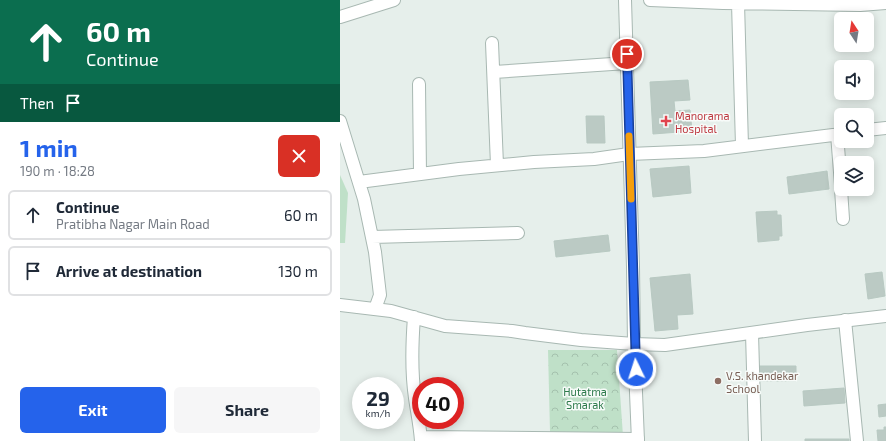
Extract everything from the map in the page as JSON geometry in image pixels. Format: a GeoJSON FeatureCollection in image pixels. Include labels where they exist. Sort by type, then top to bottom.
{"type":"FeatureCollection","features":[{"type":"Feature","properties":{"kind":"street"},"geometry":{"type":"LineString","coordinates":[[340,17],[394,0]]}},
{"type":"Feature","properties":{"kind":"street"},"geometry":{"type":"LineString","coordinates":[[414,317],[413,337],[415,397],[421,439],[638,440],[624,0]]}},
{"type":"Feature","properties":{"kind":"street"},"geometry":{"type":"LineString","coordinates":[[650,0],[738,4],[886,3]]}},
{"type":"Feature","properties":{"kind":"street"},"geometry":{"type":"LineString","coordinates":[[738,4],[742,146]]}},
{"type":"Feature","properties":{"kind":"street"},"geometry":{"type":"LineString","coordinates":[[492,43],[497,165]]}},
{"type":"Feature","properties":{"kind":"street"},"geometry":{"type":"LineString","coordinates":[[494,72],[627,63]]}},
{"type":"Feature","properties":{"kind":"street"},"geometry":{"type":"LineString","coordinates":[[418,84],[420,174]]}},
{"type":"Feature","properties":{"kind":"street"},"geometry":{"type":"LineString","coordinates":[[340,121],[364,199],[372,237],[380,294],[375,309]]}},
{"type":"Feature","properties":{"kind":"street"},"geometry":{"type":"LineString","coordinates":[[874,129],[886,128]]}},
{"type":"Feature","properties":{"kind":"street"},"geometry":{"type":"LineString","coordinates":[[359,182],[497,165],[594,159],[629,154],[704,151],[834,135]]}},
{"type":"Feature","properties":{"kind":"street"},"geometry":{"type":"LineString","coordinates":[[841,196],[843,219]]}},
{"type":"Feature","properties":{"kind":"street"},"geometry":{"type":"LineString","coordinates":[[372,237],[518,233]]}},
{"type":"Feature","properties":{"kind":"street"},"geometry":{"type":"LineString","coordinates":[[340,305],[375,309],[414,317],[445,326],[512,331],[581,340],[665,345],[845,320],[886,316]]}},
{"type":"Feature","properties":{"kind":"street"},"geometry":{"type":"LineString","coordinates":[[845,320],[857,441]]}},
{"type":"Feature","properties":{"kind":"street"},"geometry":{"type":"LineString","coordinates":[[752,333],[755,441]]}},
{"type":"Feature","properties":{"kind":"green space"},"geometry":{"type":"Polygon","coordinates":[[[340,175],[348,193],[345,243],[340,243],[340,175]]]}},
{"type":"Feature","properties":{"kind":"green space","name":"Hutatma Smarak"},"geometry":{"type":"Polygon","coordinates":[[[548,350],[617,350],[623,436],[550,432],[548,350]]]}},
{"type":"Feature","properties":{"kind":"building"},"geometry":{"type":"Polygon","coordinates":[[[688,80],[690,100],[674,101],[675,111],[690,110],[692,131],[653,134],[650,82],[688,80]]]}},
{"type":"Feature","properties":{"kind":"building"},"geometry":{"type":"Polygon","coordinates":[[[586,116],[604,116],[605,143],[587,143],[586,116]]]}},
{"type":"Feature","properties":{"kind":"building"},"geometry":{"type":"Polygon","coordinates":[[[689,166],[691,193],[653,197],[650,169],[689,166]]]}},
{"type":"Feature","properties":{"kind":"building"},"geometry":{"type":"Polygon","coordinates":[[[827,171],[829,189],[789,194],[787,177],[827,171]]]}},
{"type":"Feature","properties":{"kind":"building"},"geometry":{"type":"Polygon","coordinates":[[[777,211],[777,215],[781,215],[782,236],[779,236],[779,240],[758,242],[756,212],[777,211]]]}},
{"type":"Feature","properties":{"kind":"building"},"geometry":{"type":"Polygon","coordinates":[[[608,235],[610,251],[556,257],[554,241],[608,235]]]}},
{"type":"Feature","properties":{"kind":"building"},"geometry":{"type":"Polygon","coordinates":[[[882,272],[885,296],[868,299],[865,274],[882,272]]]}},
{"type":"Feature","properties":{"kind":"building"},"geometry":{"type":"Polygon","coordinates":[[[690,274],[693,314],[677,315],[678,329],[655,331],[650,278],[690,274]]]}},
{"type":"Feature","properties":{"kind":"building"},"geometry":{"type":"Polygon","coordinates":[[[757,366],[796,366],[796,381],[760,381],[760,375],[757,375],[757,366]]]}},
{"type":"Feature","properties":{"kind":"building"},"geometry":{"type":"Polygon","coordinates":[[[844,388],[845,403],[804,406],[803,391],[844,388]]]}},
{"type":"Feature","properties":{"kind":"building"},"geometry":{"type":"Polygon","coordinates":[[[886,404],[886,416],[879,417],[878,405],[886,404]]]}},
{"type":"Feature","properties":{"kind":"building"},"geometry":{"type":"Polygon","coordinates":[[[884,427],[886,427],[886,441],[878,441],[877,430],[884,430],[884,427]]]}},
{"type":"Feature","properties":{"kind":"building"},"geometry":{"type":"Polygon","coordinates":[[[805,439],[849,439],[849,441],[805,441],[805,439]]]}},
{"type":"Feature","properties":{"kind":"slow traffic"},"geometry":{"type":"LineString","coordinates":[[629,136],[631,199]]}},
{"type":"Feature","properties":{"kind":"place","name":"Manorama Hospital"},"geometry":{"type":"Point","coordinates":[666,121]}},
{"type":"Feature","properties":{"kind":"place","name":"V.S. khandekar School"},"geometry":{"type":"Point","coordinates":[718,381]}},
{"type":"Feature","properties":{"kind":"route"},"geometry":{"type":"LineString","coordinates":[[627,54],[632,211],[634,344],[636,369]]}}]}
